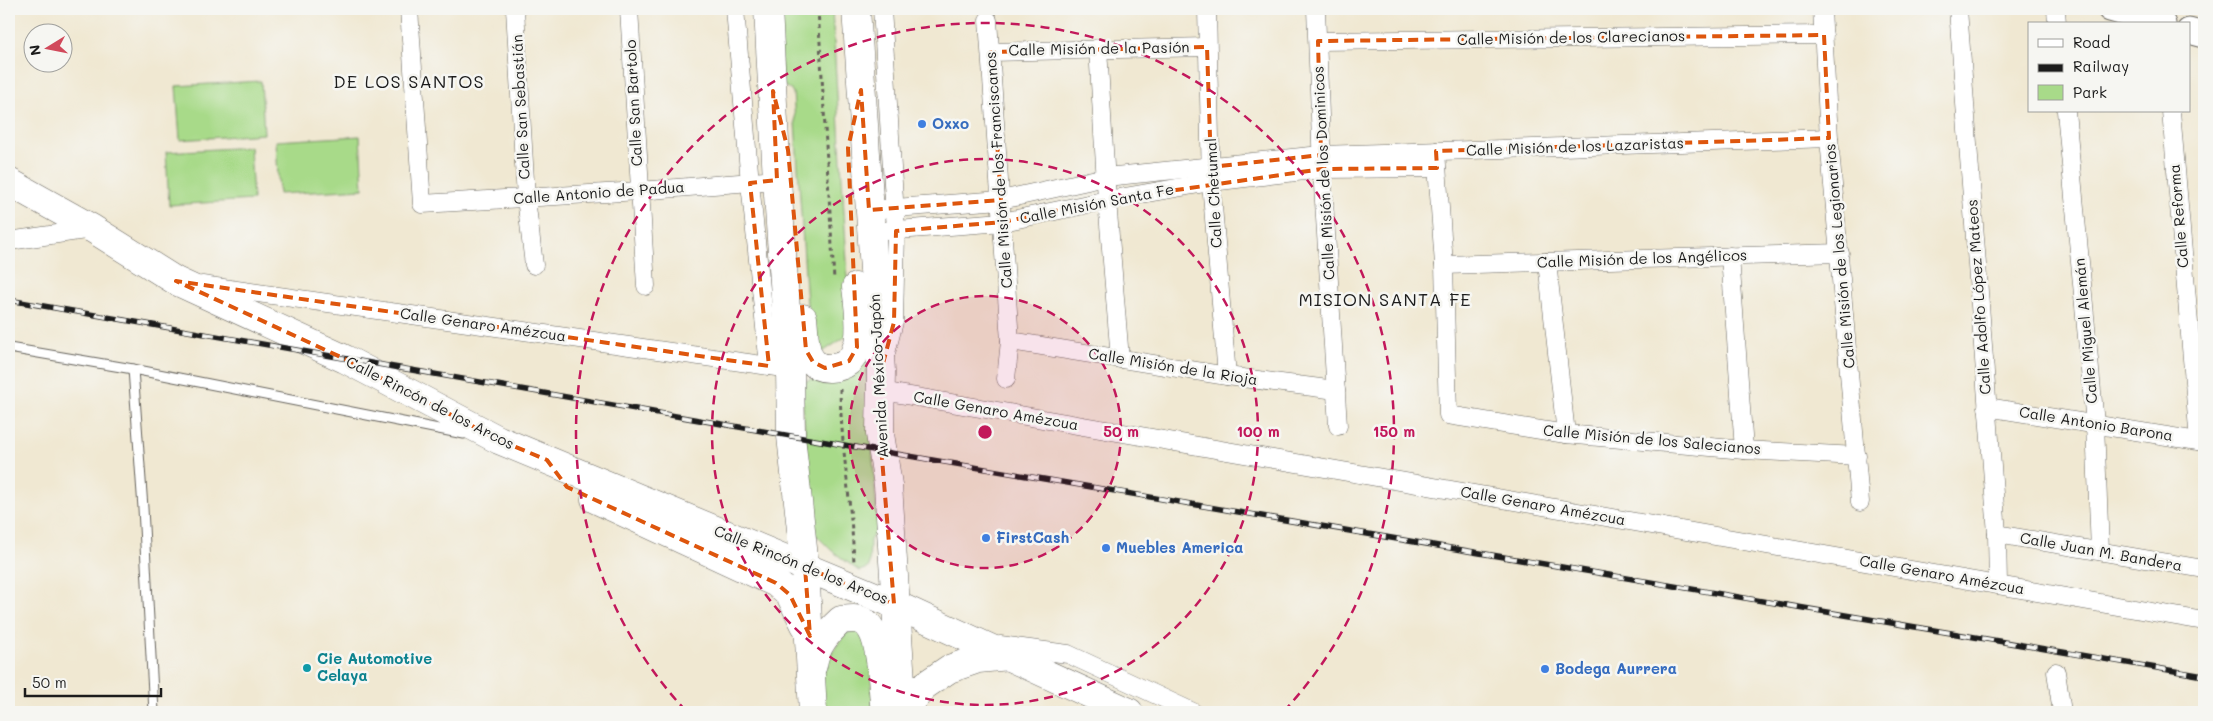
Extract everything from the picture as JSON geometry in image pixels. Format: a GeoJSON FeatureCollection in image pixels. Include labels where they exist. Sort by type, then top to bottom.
{"type":"FeatureCollection","features":[{"type":"Feature","properties":{"kind":"main road"},"geometry":{"type":"LineString","coordinates":[[768,9],[777,180],[780,368],[791,436],[805,568],[813,712]]}},
{"type":"Feature","properties":{"kind":"main road","name":"Avenida México-Japón"},"geometry":{"type":"LineString","coordinates":[[856,9],[861,90],[883,220],[880,434],[888,485],[894,604],[903,712]]}},
{"type":"Feature","properties":{"kind":"main road"},"geometry":{"type":"LineString","coordinates":[[773,91],[788,150],[806,350],[812,362],[825,368],[839,366],[850,361],[857,346],[859,324],[848,148],[861,90]]}},
{"type":"Feature","properties":{"kind":"main road","name":"Calle Rincón de los Arcos"},"geometry":{"type":"LineString","coordinates":[[9,182],[93,229],[176,281],[345,359],[498,440],[894,604],[1130,712]]}},
{"type":"Feature","properties":{"kind":"main road"},"geometry":{"type":"LineString","coordinates":[[547,460],[567,487],[776,583],[790,595],[810,636]]}},
{"type":"Feature","properties":{"kind":"main road"},"geometry":{"type":"LineString","coordinates":[[811,678],[814,657],[824,636],[841,620],[860,620],[868,624],[877,642],[885,712]]}},
{"type":"Feature","properties":{"kind":"main road"},"geometry":{"type":"LineString","coordinates":[[903,712],[924,686],[949,669],[978,659],[1009,656]]}},
{"type":"Feature","properties":{"kind":"street","name":"Calle Antonio de Padua"},"geometry":{"type":"LineString","coordinates":[[410,9],[422,204],[639,192],[777,180]]}},
{"type":"Feature","properties":{"kind":"street","name":"Calle San Sebastián"},"geometry":{"type":"LineString","coordinates":[[515,9],[526,198],[534,265]]}},
{"type":"Feature","properties":{"kind":"street","name":"Calle San Bartolo"},"geometry":{"type":"LineString","coordinates":[[629,9],[646,286]]}},
{"type":"Feature","properties":{"kind":"street"},"geometry":{"type":"LineString","coordinates":[[735,9],[750,183],[780,368]]}},
{"type":"Feature","properties":{"kind":"street"},"geometry":{"type":"LineString","coordinates":[[882,9],[883,220]]}},
{"type":"Feature","properties":{"kind":"street","name":"Calle Chetumal"},"geometry":{"type":"LineString","coordinates":[[1207,9],[1211,175],[1227,376]]}},
{"type":"Feature","properties":{"kind":"street","name":"Calle Misión de los Dominicos"},"geometry":{"type":"LineString","coordinates":[[1316,9],[1322,162],[1338,426]]}},
{"type":"Feature","properties":{"kind":"street","name":"Calle Misión de los Legionarios"},"geometry":{"type":"LineString","coordinates":[[1822,9],[1829,138],[1860,502]]}},
{"type":"Feature","properties":{"kind":"street","name":"Calle Adolfo López Mateos"},"geometry":{"type":"LineString","coordinates":[[1958,9],[1997,534],[1998,584]]}},
{"type":"Feature","properties":{"kind":"street"},"geometry":{"type":"LineString","coordinates":[[2056,9],[2058,22]]}},
{"type":"Feature","properties":{"kind":"street"},"geometry":{"type":"LineString","coordinates":[[2110,9],[2156,22]]}},
{"type":"Feature","properties":{"kind":"street","name":"Calle Misión de los Franciscanos"},"geometry":{"type":"LineString","coordinates":[[988,20],[1010,341],[1006,379]]}},
{"type":"Feature","properties":{"kind":"street"},"geometry":{"type":"LineString","coordinates":[[2190,31],[2204,35]]}},
{"type":"Feature","properties":{"kind":"street","name":"Calle Misión de los Clarecianos"},"geometry":{"type":"LineString","coordinates":[[1318,41],[1824,36]]}},
{"type":"Feature","properties":{"kind":"street","name":"Calle Misión de la Pasión"},"geometry":{"type":"LineString","coordinates":[[991,52],[1098,48],[1207,47]]}},
{"type":"Feature","properties":{"kind":"street"},"geometry":{"type":"LineString","coordinates":[[1098,48],[1107,200],[1120,359]]}},
{"type":"Feature","properties":{"kind":"street","name":"Calle Miguel Alemán"},"geometry":{"type":"LineString","coordinates":[[2066,112],[2095,424],[2100,551]]}},
{"type":"Feature","properties":{"kind":"street","name":"Calle Reforma"},"geometry":{"type":"LineString","coordinates":[[2170,112],[2201,441]]}},
{"type":"Feature","properties":{"kind":"street","name":"Calle Misión de los Lazaristas"},"geometry":{"type":"LineString","coordinates":[[1322,162],[1436,159],[1829,138]]}},
{"type":"Feature","properties":{"kind":"street"},"geometry":{"type":"LineString","coordinates":[[1436,159],[1444,265]]}},
{"type":"Feature","properties":{"kind":"street","name":"Calle Misión Santa Fe"},"geometry":{"type":"LineString","coordinates":[[883,220],[1001,200],[1106,177],[1211,175],[1322,162]]}},
{"type":"Feature","properties":{"kind":"street","name":"Calle Misión Santa Fe"},"geometry":{"type":"LineString","coordinates":[[883,220],[1002,222],[1107,200],[1211,175]]}},
{"type":"Feature","properties":{"kind":"street"},"geometry":{"type":"LineString","coordinates":[[9,241],[93,229]]}},
{"type":"Feature","properties":{"kind":"street","name":"Calle Misión de los Angélicos"},"geometry":{"type":"LineString","coordinates":[[1444,265],[1840,254]]}},
{"type":"Feature","properties":{"kind":"street"},"geometry":{"type":"LineString","coordinates":[[1730,256],[1744,450]]}},
{"type":"Feature","properties":{"kind":"street"},"geometry":{"type":"LineString","coordinates":[[1547,262],[1566,434]]}},
{"type":"Feature","properties":{"kind":"street","name":"Calle Misión de los Salecianos"},"geometry":{"type":"LineString","coordinates":[[1444,265],[1448,415],[1566,434],[1744,450],[1857,456]]}},
{"type":"Feature","properties":{"kind":"street","name":"Calle Genaro Amézcua"},"geometry":{"type":"LineString","coordinates":[[176,281],[780,368]]}},
{"type":"Feature","properties":{"kind":"street","name":"Calle Misión de la Rioja"},"geometry":{"type":"LineString","coordinates":[[1010,341],[1227,376],[1336,390]]}},
{"type":"Feature","properties":{"kind":"street","name":"Calle Genaro Amézcua"},"geometry":{"type":"LineString","coordinates":[[882,381],[2204,621]]}},
{"type":"Feature","properties":{"kind":"street","name":"Calle Antonio Barona"},"geometry":{"type":"LineString","coordinates":[[1987,407],[2201,441]]}},
{"type":"Feature","properties":{"kind":"street","name":"Calle Juan M. Bandera"},"geometry":{"type":"LineString","coordinates":[[1997,534],[2204,569]]}},
{"type":"Feature","properties":{"kind":"street"},"geometry":{"type":"LineString","coordinates":[[982,643],[1068,654],[1193,712]]}},
{"type":"Feature","properties":{"kind":"street"},"geometry":{"type":"LineString","coordinates":[[2056,672],[2062,712]]}},
{"type":"Feature","properties":{"kind":"lane"},"geometry":{"type":"LineString","coordinates":[[9,348],[133,369],[498,440]]}},
{"type":"Feature","properties":{"kind":"lane"},"geometry":{"type":"LineString","coordinates":[[133,369],[154,712]]}},
{"type":"Feature","properties":{"kind":"highlighted area"},"geometry":{"type":"Polygon","coordinates":[[[1824,35],[1829,138],[1436,151],[1437,168],[1322,169],[1107,200],[1003,222],[896,231],[894,322],[881,371],[880,434],[894,604],[805,567],[810,636],[790,595],[776,583],[567,487],[547,460],[499,440],[345,359],[176,281],[769,366],[750,183],[777,180],[773,91],[788,150],[806,350],[813,362],[825,368],[849,361],[857,347],[848,148],[861,90],[869,210],[1001,200],[991,52],[1207,47],[1211,167],[1321,155],[1318,41],[1824,35]]]}},
{"type":"Feature","properties":{"kind":"green space"},"geometry":{"type":"Polygon","coordinates":[[[777,9],[832,9],[851,330],[845,337],[821,353],[809,334],[793,92],[782,84],[777,9]]]}},
{"type":"Feature","properties":{"kind":"green space"},"geometry":{"type":"Polygon","coordinates":[[[261,81],[264,134],[180,140],[176,86],[261,81]]]}},
{"type":"Feature","properties":{"kind":"green space"},"geometry":{"type":"Polygon","coordinates":[[[360,136],[363,189],[279,194],[276,141],[360,136]]]}},
{"type":"Feature","properties":{"kind":"green space"},"geometry":{"type":"Polygon","coordinates":[[[250,147],[253,200],[169,205],[166,152],[250,147]]]}},
{"type":"Feature","properties":{"kind":"green space"},"geometry":{"type":"Polygon","coordinates":[[[865,349],[878,527],[870,540],[869,568],[859,571],[831,550],[813,532],[801,382],[823,377],[865,349]]]}},
{"type":"Feature","properties":{"kind":"green space"},"geometry":{"type":"Polygon","coordinates":[[[858,630],[870,644],[873,712],[822,712],[819,670],[846,633],[858,630]]]}},
{"type":"Feature","properties":{"kind":"railway"},"geometry":{"type":"LineString","coordinates":[[9,300],[791,436],[2204,676]]}},
{"type":"Feature","properties":{"kind":"place","name":"Oxxo"},"geometry":{"type":"Point","coordinates":[922,124]}},
{"type":"Feature","properties":{"kind":"place","name":"FirstCash"},"geometry":{"type":"Point","coordinates":[986,538]}},
{"type":"Feature","properties":{"kind":"place","name":"Muebles America"},"geometry":{"type":"Point","coordinates":[1106,548]}},
{"type":"Feature","properties":{"kind":"place","name":"Cie Automotive Celaya"},"geometry":{"type":"Point","coordinates":[307,668]}},
{"type":"Feature","properties":{"kind":"place","name":"Bodega Aurrera"},"geometry":{"type":"Point","coordinates":[1545,669]}},
{"type":"Feature","properties":{"kind":"district","name":"DE LOS SANTOS"},"geometry":{"type":"Point","coordinates":[409,82]}},
{"type":"Feature","properties":{"kind":"district","name":"MISION SANTA FE"},"geometry":{"type":"Point","coordinates":[1385,300]}}]}
